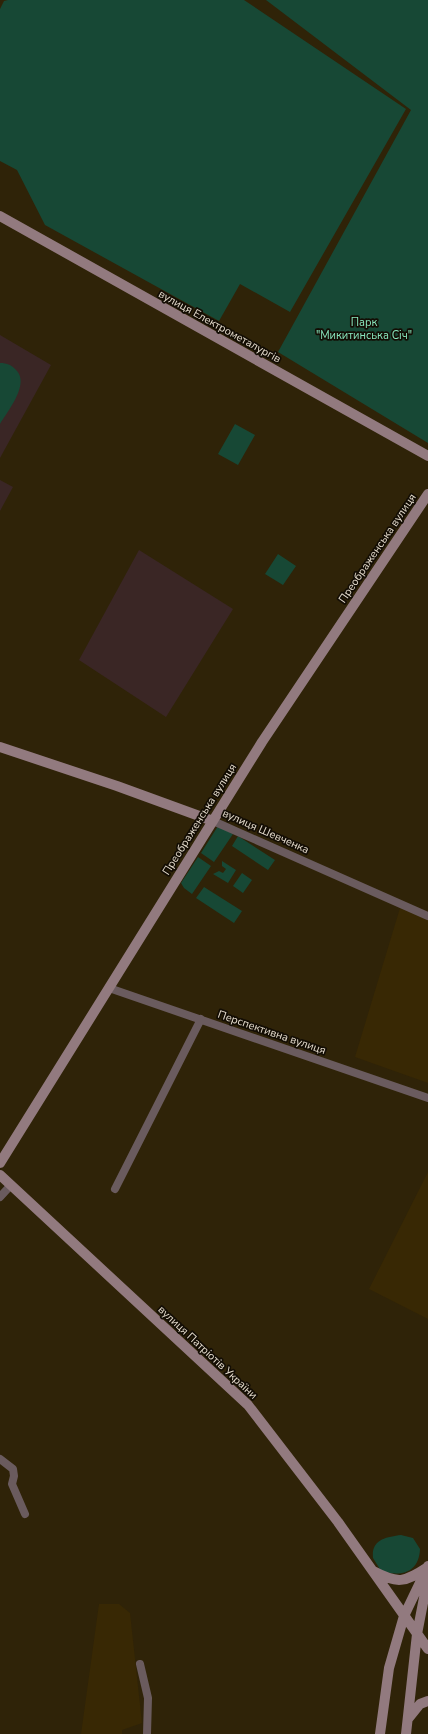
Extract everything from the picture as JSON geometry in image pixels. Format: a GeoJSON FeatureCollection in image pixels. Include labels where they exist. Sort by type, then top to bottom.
{"type":"FeatureCollection","features":[{"type":"Feature","properties":{"kind":"main road","name":"вулиця Електрометалургів"},"geometry":{"type":"LineString","coordinates":[[0,216],[428,456]]}},
{"type":"Feature","properties":{"kind":"main road","name":"Преображенська вулиця"},"geometry":{"type":"LineString","coordinates":[[0,1163],[262,742],[428,494]]}},
{"type":"Feature","properties":{"kind":"main road","name":"вулиця Шевченка"},"geometry":{"type":"LineString","coordinates":[[0,747],[132,791],[213,821]]}},
{"type":"Feature","properties":{"kind":"main road","name":"вулиця Патріотів України"},"geometry":{"type":"LineString","coordinates":[[0,1175],[248,1405],[338,1522],[428,1649]]}},
{"type":"Feature","properties":{"kind":"main road"},"geometry":{"type":"LineString","coordinates":[[371,1570],[390,1579],[400,1580],[414,1576],[428,1567]]}},
{"type":"Feature","properties":{"kind":"main road"},"geometry":{"type":"LineString","coordinates":[[380,1734],[389,1668],[404,1616],[428,1567]]}},
{"type":"Feature","properties":{"kind":"main road"},"geometry":{"type":"LineString","coordinates":[[406,1734],[417,1634],[428,1577]]}},
{"type":"Feature","properties":{"kind":"main road"},"geometry":{"type":"LineString","coordinates":[[408,1718],[420,1704],[428,1701]]}},
{"type":"Feature","properties":{"kind":"street","name":"вулиця Шевченка"},"geometry":{"type":"LineString","coordinates":[[213,821],[428,916]]}},
{"type":"Feature","properties":{"kind":"street","name":"Перспективна вулиця"},"geometry":{"type":"LineString","coordinates":[[109,988],[428,1098]]}},
{"type":"Feature","properties":{"kind":"street"},"geometry":{"type":"LineString","coordinates":[[115,1190],[200,1019]]}},
{"type":"Feature","properties":{"kind":"street"},"geometry":{"type":"LineString","coordinates":[[0,1197],[11,1185]]}},
{"type":"Feature","properties":{"kind":"street"},"geometry":{"type":"LineString","coordinates":[[0,1459],[13,1469],[14,1476],[12,1484],[25,1514]]}},
{"type":"Feature","properties":{"kind":"street"},"geometry":{"type":"LineString","coordinates":[[140,1664],[148,1698],[147,1734]]}},
{"type":"Feature","properties":{"kind":"shaded area"},"geometry":{"type":"Polygon","coordinates":[[[0,335],[51,365],[0,458],[0,335]]]}},
{"type":"Feature","properties":{"kind":"shaded area"},"geometry":{"type":"Polygon","coordinates":[[[0,480],[13,487],[0,511],[0,480]]]}},
{"type":"Feature","properties":{"kind":"shaded area"},"geometry":{"type":"Polygon","coordinates":[[[139,550],[233,609],[166,717],[79,660],[139,550]]]}},
{"type":"Feature","properties":{"kind":"shaded area"},"geometry":{"type":"Polygon","coordinates":[[[400,908],[428,920],[428,1083],[355,1057],[400,908]]]}},
{"type":"Feature","properties":{"kind":"shaded area"},"geometry":{"type":"Polygon","coordinates":[[[428,1172],[428,1319],[369,1289],[428,1172]]]}},
{"type":"Feature","properties":{"kind":"shaded area"},"geometry":{"type":"Polygon","coordinates":[[[99,1604],[119,1604],[130,1613],[142,1723],[122,1730],[122,1734],[81,1734],[99,1604]]]}},
{"type":"Feature","properties":{"kind":"green space"},"geometry":{"type":"Polygon","coordinates":[[[244,0],[406,109],[290,312],[240,284],[219,321],[45,225],[17,170],[0,161],[0,9],[4,1],[244,0]]]}},
{"type":"Feature","properties":{"kind":"green space","name":"Парк \"Микитинська Січ\""},"geometry":{"type":"Polygon","coordinates":[[[266,0],[428,0],[428,443],[278,352],[411,110],[266,0]]]}},
{"type":"Feature","properties":{"kind":"green space"},"geometry":{"type":"Polygon","coordinates":[[[0,363],[5,363],[15,369],[20,377],[21,383],[16,398],[0,424],[0,363]]]}},
{"type":"Feature","properties":{"kind":"green space"},"geometry":{"type":"Polygon","coordinates":[[[235,424],[255,435],[238,465],[218,454],[235,424]]]}},
{"type":"Feature","properties":{"kind":"green space"},"geometry":{"type":"Polygon","coordinates":[[[278,554],[296,566],[283,585],[265,574],[278,554]]]}},
{"type":"Feature","properties":{"kind":"green space"},"geometry":{"type":"Polygon","coordinates":[[[218,826],[233,834],[214,862],[201,853],[218,826]]]}},
{"type":"Feature","properties":{"kind":"green space"},"geometry":{"type":"Polygon","coordinates":[[[238,836],[275,860],[268,870],[232,846],[238,836]]]}},
{"type":"Feature","properties":{"kind":"green space"},"geometry":{"type":"Polygon","coordinates":[[[198,857],[211,866],[192,894],[184,888],[181,883],[198,857]]]}},
{"type":"Feature","properties":{"kind":"green space"},"geometry":{"type":"Polygon","coordinates":[[[222,861],[236,870],[228,883],[213,874],[219,871],[223,873],[226,869],[222,866],[222,861]]]}},
{"type":"Feature","properties":{"kind":"green space"},"geometry":{"type":"Polygon","coordinates":[[[242,873],[252,880],[243,893],[233,886],[242,873]]]}},
{"type":"Feature","properties":{"kind":"green space"},"geometry":{"type":"Polygon","coordinates":[[[204,887],[242,911],[234,923],[196,898],[204,887]]]}},
{"type":"Feature","properties":{"kind":"green space"},"geometry":{"type":"Polygon","coordinates":[[[401,1535],[413,1538],[420,1549],[419,1557],[416,1563],[408,1571],[402,1573],[388,1573],[381,1571],[373,1558],[373,1552],[377,1543],[385,1538],[401,1535]]]}}]}
